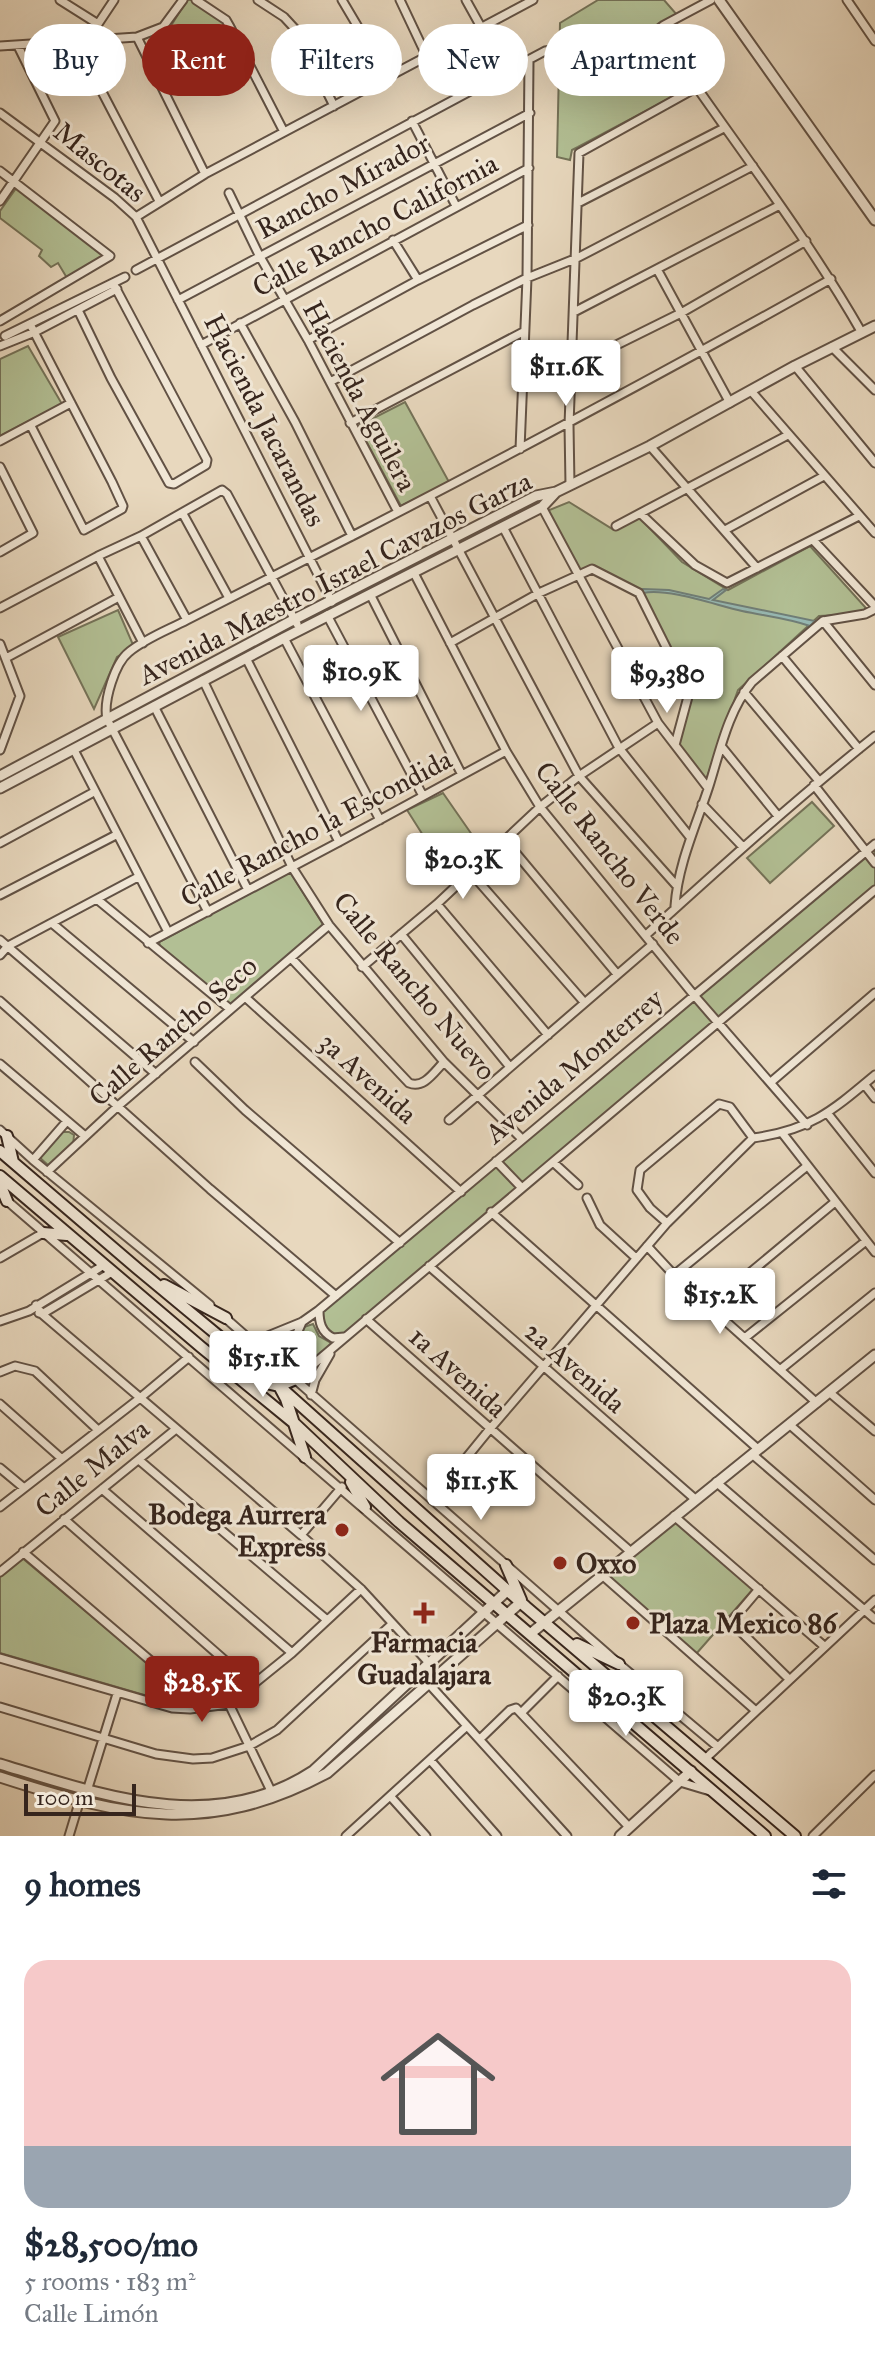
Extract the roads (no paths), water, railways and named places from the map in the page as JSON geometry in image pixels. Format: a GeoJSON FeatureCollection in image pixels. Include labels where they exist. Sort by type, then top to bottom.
{"type":"FeatureCollection","features":[{"type":"Feature","properties":{"kind":"main road"},"geometry":{"type":"LineString","coordinates":[[4,1133],[4,1154],[279,1386],[521,1602],[795,1836]]}},
{"type":"Feature","properties":{"kind":"main road"},"geometry":{"type":"LineString","coordinates":[[0,1176],[294,1423],[507,1615],[765,1836]]}},
{"type":"Feature","properties":{"kind":"main road"},"geometry":{"type":"LineString","coordinates":[[0,1184],[4,1198]]}},
{"type":"Feature","properties":{"kind":"main road"},"geometry":{"type":"LineString","coordinates":[[43,1233],[67,1235]]}},
{"type":"Feature","properties":{"kind":"main road"},"geometry":{"type":"LineString","coordinates":[[139,1270],[226,1318]]}},
{"type":"Feature","properties":{"kind":"main road"},"geometry":{"type":"LineString","coordinates":[[282,1368],[279,1386],[305,1457]]}},
{"type":"Feature","properties":{"kind":"main road"},"geometry":{"type":"LineString","coordinates":[[232,1372],[279,1386],[296,1379]]}},
{"type":"Feature","properties":{"kind":"main road"},"geometry":{"type":"LineString","coordinates":[[347,1473],[365,1507]]}},
{"type":"Feature","properties":{"kind":"main road"},"geometry":{"type":"LineString","coordinates":[[506,1565],[521,1602]]}},
{"type":"Feature","properties":{"kind":"main road"},"geometry":{"type":"LineString","coordinates":[[564,1639],[619,1664]]}},
{"type":"Feature","properties":{"kind":"main road"},"geometry":{"type":"LineString","coordinates":[[636,1678],[669,1727]]}},
{"type":"Feature","properties":{"kind":"street"},"geometry":{"type":"LineString","coordinates":[[60,0],[98,24],[114,0]]}},
{"type":"Feature","properties":{"kind":"street"},"geometry":{"type":"LineString","coordinates":[[126,38],[163,27],[183,0]]}},
{"type":"Feature","properties":{"kind":"street"},"geometry":{"type":"LineString","coordinates":[[196,0],[226,20],[284,132]]}},
{"type":"Feature","properties":{"kind":"street"},"geometry":{"type":"LineString","coordinates":[[258,0],[284,17],[296,30],[334,106]]}},
{"type":"Feature","properties":{"kind":"street"},"geometry":{"type":"LineString","coordinates":[[342,0],[356,24]]}},
{"type":"Feature","properties":{"kind":"street"},"geometry":{"type":"LineString","coordinates":[[400,0],[418,38]]}},
{"type":"Feature","properties":{"kind":"street"},"geometry":{"type":"LineString","coordinates":[[466,0],[479,24]]}},
{"type":"Feature","properties":{"kind":"street"},"geometry":{"type":"LineString","coordinates":[[487,24],[533,0]]}},
{"type":"Feature","properties":{"kind":"street"},"geometry":{"type":"LineString","coordinates":[[666,24],[711,0]]}},
{"type":"Feature","properties":{"kind":"street"},"geometry":{"type":"LineString","coordinates":[[719,0],[875,220]]}},
{"type":"Feature","properties":{"kind":"street"},"geometry":{"type":"LineString","coordinates":[[847,0],[875,41]]}},
{"type":"Feature","properties":{"kind":"street"},"geometry":{"type":"LineString","coordinates":[[137,37],[205,174]]}},
{"type":"Feature","properties":{"kind":"street"},"geometry":{"type":"LineString","coordinates":[[1,45],[24,46]]}},
{"type":"Feature","properties":{"kind":"street"},"geometry":{"type":"LineString","coordinates":[[0,201],[55,123],[55,117],[18,46]]}},
{"type":"Feature","properties":{"kind":"street"},"geometry":{"type":"LineString","coordinates":[[136,270],[544,52]]}},
{"type":"Feature","properties":{"kind":"street"},"geometry":{"type":"LineString","coordinates":[[520,449],[527,278],[529,61]]}},
{"type":"Feature","properties":{"kind":"street"},"geometry":{"type":"LineString","coordinates":[[104,96],[159,201]]}},
{"type":"Feature","properties":{"kind":"street"},"geometry":{"type":"LineString","coordinates":[[136,217],[205,174],[352,96]]}},
{"type":"Feature","properties":{"kind":"street"},"geometry":{"type":"LineString","coordinates":[[570,485],[569,425],[578,159],[581,151],[681,96]]}},
{"type":"Feature","properties":{"kind":"street"},"geometry":{"type":"LineString","coordinates":[[702,96],[806,241],[862,333]]}},
{"type":"Feature","properties":{"kind":"street","name":"Mascotas"},"geometry":{"type":"LineString","coordinates":[[0,113],[136,217],[158,259]]}},
{"type":"Feature","properties":{"kind":"street","name":"Rancho Mirador"},"geometry":{"type":"LineString","coordinates":[[178,300],[530,113]]}},
{"type":"Feature","properties":{"kind":"street"},"geometry":{"type":"LineString","coordinates":[[412,121],[456,206]]}},
{"type":"Feature","properties":{"kind":"street"},"geometry":{"type":"LineString","coordinates":[[578,203],[724,128]]}},
{"type":"Feature","properties":{"kind":"street"},"geometry":{"type":"LineString","coordinates":[[330,382],[527,278],[577,258],[753,166]]}},
{"type":"Feature","properties":{"kind":"street","name":"Calle Rancho California"},"geometry":{"type":"LineString","coordinates":[[201,345],[529,168]]}},
{"type":"Feature","properties":{"kind":"street"},"geometry":{"type":"LineString","coordinates":[[0,171],[110,256],[0,321]]}},
{"type":"Feature","properties":{"kind":"street","name":"Hacienda Aguilera"},"geometry":{"type":"LineString","coordinates":[[229,193],[259,255],[308,340],[398,512]]}},
{"type":"Feature","properties":{"kind":"street"},"geometry":{"type":"LineString","coordinates":[[574,312],[780,205]]}},
{"type":"Feature","properties":{"kind":"street"},"geometry":{"type":"LineString","coordinates":[[308,340],[528,225]]}},
{"type":"Feature","properties":{"kind":"street"},"geometry":{"type":"LineString","coordinates":[[393,240],[418,280]]}},
{"type":"Feature","properties":{"kind":"street"},"geometry":{"type":"LineString","coordinates":[[572,367],[681,313],[806,241]]}},
{"type":"Feature","properties":{"kind":"street","name":"Hacienda Jacarandas"},"geometry":{"type":"LineString","coordinates":[[158,259],[332,602]]}},
{"type":"Feature","properties":{"kind":"street"},"geometry":{"type":"LineString","coordinates":[[658,271],[730,403]]}},
{"type":"Feature","properties":{"kind":"street"},"geometry":{"type":"LineString","coordinates":[[0,346],[78,310],[125,277]]}},
{"type":"Feature","properties":{"kind":"street"},"geometry":{"type":"LineString","coordinates":[[208,912],[107,719],[105,711],[120,662],[131,650],[569,425],[831,279]]}},
{"type":"Feature","properties":{"kind":"street"},"geometry":{"type":"LineString","coordinates":[[5,336],[115,286]]}},
{"type":"Feature","properties":{"kind":"street"},"geometry":{"type":"LineString","coordinates":[[78,310],[111,378],[170,484],[208,462],[115,286]]}},
{"type":"Feature","properties":{"kind":"street"},"geometry":{"type":"LineString","coordinates":[[240,323],[295,422],[352,536]]}},
{"type":"Feature","properties":{"kind":"street"},"geometry":{"type":"LineString","coordinates":[[30,324],[123,508],[84,530],[31,426]]}},
{"type":"Feature","properties":{"kind":"street"},"geometry":{"type":"LineString","coordinates":[[556,492],[650,446],[875,326]]}},
{"type":"Feature","properties":{"kind":"street"},"geometry":{"type":"LineString","coordinates":[[350,423],[523,332]]}},
{"type":"Feature","properties":{"kind":"street"},"geometry":{"type":"LineString","coordinates":[[832,347],[875,390]]}},
{"type":"Feature","properties":{"kind":"street"},"geometry":{"type":"LineString","coordinates":[[795,366],[875,463]]}},
{"type":"Feature","properties":{"kind":"street"},"geometry":{"type":"LineString","coordinates":[[751,391],[875,533]]}},
{"type":"Feature","properties":{"kind":"street"},"geometry":{"type":"LineString","coordinates":[[0,441],[71,403]]}},
{"type":"Feature","properties":{"kind":"street"},"geometry":{"type":"LineString","coordinates":[[616,526],[788,435]]}},
{"type":"Feature","properties":{"kind":"street"},"geometry":{"type":"LineString","coordinates":[[650,446],[757,568]]}},
{"type":"Feature","properties":{"kind":"street"},"geometry":{"type":"LineString","coordinates":[[0,467],[32,534],[0,552]]}},
{"type":"Feature","properties":{"kind":"street"},"geometry":{"type":"LineString","coordinates":[[725,530],[824,476]]}},
{"type":"Feature","properties":{"kind":"street"},"geometry":{"type":"LineString","coordinates":[[0,608],[183,514],[222,490],[227,494],[297,624]]}},
{"type":"Feature","properties":{"kind":"street","name":"Avenida Maestro Israel Cavazos Garza"},"geometry":{"type":"LineString","coordinates":[[0,788],[284,638],[297,624],[327,615],[542,507],[556,492]]}},
{"type":"Feature","properties":{"kind":"street","name":"Avenida Maestro Israel Cavazos Garza"},"geometry":{"type":"LineString","coordinates":[[1,774],[297,624],[332,602],[536,496],[556,492]]}},
{"type":"Feature","properties":{"kind":"street"},"geometry":{"type":"LineString","coordinates":[[430,496],[579,776],[676,885]]}},
{"type":"Feature","properties":{"kind":"street"},"geometry":{"type":"LineString","coordinates":[[542,507],[658,723],[708,788]]}},
{"type":"Feature","properties":{"kind":"street"},"geometry":{"type":"LineString","coordinates":[[183,514],[229,598]]}},
{"type":"Feature","properties":{"kind":"street"},"geometry":{"type":"LineString","coordinates":[[641,514],[695,565],[721,582],[729,583],[859,516]]}},
{"type":"Feature","properties":{"kind":"street"},"geometry":{"type":"LineString","coordinates":[[503,527],[619,748],[690,837]]}},
{"type":"Feature","properties":{"kind":"street"},"geometry":{"type":"LineString","coordinates":[[141,536],[187,620]]}},
{"type":"Feature","properties":{"kind":"street"},"geometry":{"type":"LineString","coordinates":[[675,906],[676,885],[690,837],[721,746],[744,692],[823,621],[865,614],[875,608],[813,540]]}},
{"type":"Feature","properties":{"kind":"street"},"geometry":{"type":"LineString","coordinates":[[98,556],[143,643]]}},
{"type":"Feature","properties":{"kind":"street"},"geometry":{"type":"LineString","coordinates":[[450,643],[539,593],[592,569],[639,593],[689,693],[675,745]]}},
{"type":"Feature","properties":{"kind":"street","name":"Calle Rancho Verde"},"geometry":{"type":"LineString","coordinates":[[414,573],[506,751],[540,807],[693,994],[807,1125]]}},
{"type":"Feature","properties":{"kind":"street"},"geometry":{"type":"LineString","coordinates":[[370,594],[462,775]]}},
{"type":"Feature","properties":{"kind":"street"},"geometry":{"type":"LineString","coordinates":[[6,658],[119,597]]}},
{"type":"Feature","properties":{"kind":"street"},"geometry":{"type":"LineString","coordinates":[[327,615],[423,796]]}},
{"type":"Feature","properties":{"kind":"street"},"geometry":{"type":"LineString","coordinates":[[823,621],[875,685]]}},
{"type":"Feature","properties":{"kind":"street"},"geometry":{"type":"LineString","coordinates":[[284,638],[380,820]]}},
{"type":"Feature","properties":{"kind":"street"},"geometry":{"type":"LineString","coordinates":[[0,644],[20,696],[0,750]]}},
{"type":"Feature","properties":{"kind":"street"},"geometry":{"type":"LineString","coordinates":[[782,656],[859,749]]}},
{"type":"Feature","properties":{"kind":"street"},"geometry":{"type":"LineString","coordinates":[[246,658],[339,842]]}},
{"type":"Feature","properties":{"kind":"street","name":"Calle Rancho Nuevo"},"geometry":{"type":"LineString","coordinates":[[203,680],[292,867],[329,925],[444,1062],[521,1138]]}},
{"type":"Feature","properties":{"kind":"street"},"geometry":{"type":"LineString","coordinates":[[744,692],[817,783],[875,863]]}},
{"type":"Feature","properties":{"kind":"street"},"geometry":{"type":"LineString","coordinates":[[154,706],[248,890]]}},
{"type":"Feature","properties":{"kind":"street"},"geometry":{"type":"LineString","coordinates":[[362,967],[437,904],[540,807],[579,776],[658,723]]}},
{"type":"Feature","properties":{"kind":"street"},"geometry":{"type":"LineString","coordinates":[[646,935],[778,816],[875,736]]}},
{"type":"Feature","properties":{"kind":"street"},"geometry":{"type":"LineString","coordinates":[[721,746],[778,816]]}},
{"type":"Feature","properties":{"kind":"street"},"geometry":{"type":"LineString","coordinates":[[74,750],[168,932]]}},
{"type":"Feature","properties":{"kind":"street","name":"Calle Rancho la Escondida"},"geometry":{"type":"LineString","coordinates":[[148,943],[506,751]]}},
{"type":"Feature","properties":{"kind":"street"},"geometry":{"type":"LineString","coordinates":[[0,843],[94,792]]}},
{"type":"Feature","properties":{"kind":"street"},"geometry":{"type":"LineString","coordinates":[[702,804],[743,847]]}},
{"type":"Feature","properties":{"kind":"street"},"geometry":{"type":"LineString","coordinates":[[0,895],[116,835]]}},
{"type":"Feature","properties":{"kind":"street"},"geometry":{"type":"LineString","coordinates":[[505,840],[617,974]]}},
{"type":"Feature","properties":{"kind":"street","name":"Avenida Monterrey"},"geometry":{"type":"LineString","coordinates":[[253,1342],[302,1322],[319,1310],[875,844]]}},
{"type":"Feature","properties":{"kind":"street"},"geometry":{"type":"LineString","coordinates":[[471,873],[584,1002]]}},
{"type":"Feature","properties":{"kind":"street"},"geometry":{"type":"LineString","coordinates":[[0,955],[8,946],[138,877]]}},
{"type":"Feature","properties":{"kind":"street"},"geometry":{"type":"LineString","coordinates":[[296,1379],[875,890]]}},
{"type":"Feature","properties":{"kind":"street"},"geometry":{"type":"LineString","coordinates":[[98,900],[230,1009]]}},
{"type":"Feature","properties":{"kind":"street"},"geometry":{"type":"LineString","coordinates":[[437,904],[548,1035]]}},
{"type":"Feature","properties":{"kind":"street"},"geometry":{"type":"LineString","coordinates":[[53,924],[194,1042]]}},
{"type":"Feature","properties":{"kind":"street","name":"Calle Rancho Seco"},"geometry":{"type":"LineString","coordinates":[[47,1172],[118,1106],[329,925]]}},
{"type":"Feature","properties":{"kind":"street"},"geometry":{"type":"LineString","coordinates":[[401,934],[510,1067]]}},
{"type":"Feature","properties":{"kind":"street"},"geometry":{"type":"LineString","coordinates":[[0,940],[156,1074]]}},
{"type":"Feature","properties":{"kind":"street"},"geometry":{"type":"LineString","coordinates":[[449,1120],[653,944]]}},
{"type":"Feature","properties":{"kind":"street"},"geometry":{"type":"LineString","coordinates":[[291,958],[404,1079],[414,1085],[424,1082],[444,1062]]}},
{"type":"Feature","properties":{"kind":"street"},"geometry":{"type":"LineString","coordinates":[[771,1082],[875,993]]}},
{"type":"Feature","properties":{"kind":"street","name":"3a Avenida"},"geometry":{"type":"LineString","coordinates":[[245,997],[461,1192]]}},
{"type":"Feature","properties":{"kind":"street"},"geometry":{"type":"LineString","coordinates":[[0,1001],[210,1189],[336,1296]]}},
{"type":"Feature","properties":{"kind":"street"},"geometry":{"type":"LineString","coordinates":[[195,1062],[255,1119],[400,1243]]}},
{"type":"Feature","properties":{"kind":"street"},"geometry":{"type":"LineString","coordinates":[[0,1064],[85,1136]]}},
{"type":"Feature","properties":{"kind":"street"},"geometry":{"type":"LineString","coordinates":[[432,1500],[667,1223],[753,1138],[783,1134],[807,1125],[828,1114],[875,1075]]}},
{"type":"Feature","properties":{"kind":"street"},"geometry":{"type":"LineString","coordinates":[[864,1084],[875,1098]]}},
{"type":"Feature","properties":{"kind":"street"},"geometry":{"type":"LineString","coordinates":[[667,1223],[650,1208],[637,1190],[640,1170],[719,1104],[730,1107],[753,1138]]}},
{"type":"Feature","properties":{"kind":"street"},"geometry":{"type":"LineString","coordinates":[[828,1114],[875,1173]]}},
{"type":"Feature","properties":{"kind":"street","name":"Calle Rancho Seco"},"geometry":{"type":"LineString","coordinates":[[33,1160],[67,1121]]}},
{"type":"Feature","properties":{"kind":"street"},"geometry":{"type":"LineString","coordinates":[[4,1133],[47,1172],[226,1318],[619,1664],[718,1747]]}},
{"type":"Feature","properties":{"kind":"street"},"geometry":{"type":"LineString","coordinates":[[783,1134],[875,1252]]}},
{"type":"Feature","properties":{"kind":"street"},"geometry":{"type":"LineString","coordinates":[[496,1161],[522,1188]]}},
{"type":"Feature","properties":{"kind":"street"},"geometry":{"type":"LineString","coordinates":[[554,1163],[578,1185]]}},
{"type":"Feature","properties":{"kind":"street"},"geometry":{"type":"LineString","coordinates":[[674,1275],[807,1166]]}},
{"type":"Feature","properties":{"kind":"street"},"geometry":{"type":"LineString","coordinates":[[4,1198],[680,1782],[714,1792]]}},
{"type":"Feature","properties":{"kind":"street"},"geometry":{"type":"LineString","coordinates":[[587,1198],[600,1225],[636,1258]]}},
{"type":"Feature","properties":{"kind":"street"},"geometry":{"type":"LineString","coordinates":[[710,1306],[835,1202]]}},
{"type":"Feature","properties":{"kind":"street"},"geometry":{"type":"LineString","coordinates":[[491,1212],[875,1560]]}},
{"type":"Feature","properties":{"kind":"street"},"geometry":{"type":"LineString","coordinates":[[0,1258],[43,1233]]}},
{"type":"Feature","properties":{"kind":"street"},"geometry":{"type":"LineString","coordinates":[[746,1337],[866,1241]]}},
{"type":"Feature","properties":{"kind":"street"},"geometry":{"type":"LineString","coordinates":[[647,1246],[674,1275],[817,1403]]}},
{"type":"Feature","properties":{"kind":"street","name":"2a Avenida"},"geometry":{"type":"LineString","coordinates":[[429,1266],[695,1499]]}},
{"type":"Feature","properties":{"kind":"street"},"geometry":{"type":"LineString","coordinates":[[0,1321],[108,1269]]}},
{"type":"Feature","properties":{"kind":"street"},"geometry":{"type":"LineString","coordinates":[[42,1314],[96,1276]]}},
{"type":"Feature","properties":{"kind":"street"},"geometry":{"type":"LineString","coordinates":[[781,1369],[875,1293]]}},
{"type":"Feature","properties":{"kind":"street"},"geometry":{"type":"LineString","coordinates":[[32,1308],[301,1535],[361,1589],[430,1664]]}},
{"type":"Feature","properties":{"kind":"street"},"geometry":{"type":"LineString","coordinates":[[319,1310],[324,1331],[333,1338],[344,1337]]}},
{"type":"Feature","properties":{"kind":"street","name":"1a Avenida"},"geometry":{"type":"LineString","coordinates":[[366,1319],[631,1552]]}},
{"type":"Feature","properties":{"kind":"street"},"geometry":{"type":"LineString","coordinates":[[282,1368],[302,1322]]}},
{"type":"Feature","properties":{"kind":"street"},"geometry":{"type":"LineString","coordinates":[[311,1395],[315,1380],[331,1350]]}},
{"type":"Feature","properties":{"kind":"street"},"geometry":{"type":"LineString","coordinates":[[530,1634],[875,1355]]}},
{"type":"Feature","properties":{"kind":"street"},"geometry":{"type":"LineString","coordinates":[[0,1507],[189,1357]]}},
{"type":"Feature","properties":{"kind":"street"},"geometry":{"type":"LineString","coordinates":[[0,1372],[15,1366],[35,1371],[98,1430]]}},
{"type":"Feature","properties":{"kind":"street"},"geometry":{"type":"LineString","coordinates":[[829,1392],[875,1431]]}},
{"type":"Feature","properties":{"kind":"street"},"geometry":{"type":"LineString","coordinates":[[0,1404],[61,1458]]}},
{"type":"Feature","properties":{"kind":"street"},"geometry":{"type":"LineString","coordinates":[[790,1425],[875,1500]]}},
{"type":"Feature","properties":{"kind":"street","name":"Calle Malva"},"geometry":{"type":"LineString","coordinates":[[0,1572],[176,1429]]}},
{"type":"Feature","properties":{"kind":"street"},"geometry":{"type":"LineString","coordinates":[[139,1460],[327,1620]]}},
{"type":"Feature","properties":{"kind":"street"},"geometry":{"type":"LineString","coordinates":[[0,1468],[24,1488]]}},
{"type":"Feature","properties":{"kind":"street"},"geometry":{"type":"LineString","coordinates":[[716,1482],[875,1619]]}},
{"type":"Feature","properties":{"kind":"street"},"geometry":{"type":"LineString","coordinates":[[301,1535],[342,1487]]}},
{"type":"Feature","properties":{"kind":"street"},"geometry":{"type":"LineString","coordinates":[[102,1489],[292,1653]]}},
{"type":"Feature","properties":{"kind":"street"},"geometry":{"type":"LineString","coordinates":[[674,1516],[824,1646]]}},
{"type":"Feature","properties":{"kind":"street"},"geometry":{"type":"LineString","coordinates":[[64,1519],[254,1686]]}},
{"type":"Feature","properties":{"kind":"street"},"geometry":{"type":"LineString","coordinates":[[23,1552],[206,1708]]}},
{"type":"Feature","properties":{"kind":"street"},"geometry":{"type":"LineString","coordinates":[[603,1576],[756,1711]]}},
{"type":"Feature","properties":{"kind":"street"},"geometry":{"type":"LineString","coordinates":[[0,1658],[172,1708],[229,1704],[292,1653],[361,1589]]}},
{"type":"Feature","properties":{"kind":"street"},"geometry":{"type":"LineString","coordinates":[[759,1589],[731,1621],[789,1679]]}},
{"type":"Feature","properties":{"kind":"street"},"geometry":{"type":"LineString","coordinates":[[0,1764],[154,1810],[198,1814],[230,1810],[273,1795],[313,1771],[508,1590]]}},
{"type":"Feature","properties":{"kind":"street"},"geometry":{"type":"LineString","coordinates":[[705,1759],[875,1600]]}},
{"type":"Feature","properties":{"kind":"street"},"geometry":{"type":"LineString","coordinates":[[270,1810],[318,1780],[521,1602]]}},
{"type":"Feature","properties":{"kind":"street"},"geometry":{"type":"LineString","coordinates":[[0,1707],[156,1754],[212,1758],[249,1746],[277,1730],[392,1624]]}},
{"type":"Feature","properties":{"kind":"street"},"geometry":{"type":"LineString","coordinates":[[522,1712],[558,1676]]}},
{"type":"Feature","properties":{"kind":"street"},"geometry":{"type":"LineString","coordinates":[[429,1684],[567,1836]]}},
{"type":"Feature","properties":{"kind":"street"},"geometry":{"type":"LineString","coordinates":[[87,1791],[117,1694]]}},
{"type":"Feature","properties":{"kind":"street"},"geometry":{"type":"LineString","coordinates":[[229,1704],[273,1795]]}},
{"type":"Feature","properties":{"kind":"street"},"geometry":{"type":"LineString","coordinates":[[480,1739],[516,1708],[629,1827]]}},
{"type":"Feature","properties":{"kind":"street"},"geometry":{"type":"LineString","coordinates":[[352,1834],[467,1726]]}},
{"type":"Feature","properties":{"kind":"street"},"geometry":{"type":"LineString","coordinates":[[431,1761],[497,1836]]}},
{"type":"Feature","properties":{"kind":"street"},"geometry":{"type":"LineString","coordinates":[[620,1836],[691,1771]]}},
{"type":"Feature","properties":{"kind":"street"},"geometry":{"type":"LineString","coordinates":[[813,1836],[875,1775]]}},
{"type":"Feature","properties":{"kind":"street"},"geometry":{"type":"LineString","coordinates":[[0,1777],[162,1826]]}},
{"type":"Feature","properties":{"kind":"street"},"geometry":{"type":"LineString","coordinates":[[391,1797],[426,1836]]}},
{"type":"Feature","properties":{"kind":"street"},"geometry":{"type":"LineString","coordinates":[[69,1836],[79,1803]]}},
{"type":"Feature","properties":{"kind":"water"},"geometry":{"type":"Polygon","coordinates":[[[723,589],[726,590],[713,600],[815,621],[810,626],[679,595],[643,593],[640,591],[669,590],[709,599],[723,589]]]}},
{"type":"Feature","properties":{"kind":"place","name":"Bodega Aurrera Express"},"geometry":{"type":"Point","coordinates":[342,1530]}},
{"type":"Feature","properties":{"kind":"place","name":"Oxxo"},"geometry":{"type":"Point","coordinates":[560,1563]}},
{"type":"Feature","properties":{"kind":"place","name":"Farmacia Guadalajara"},"geometry":{"type":"Point","coordinates":[424,1613]}},
{"type":"Feature","properties":{"kind":"place","name":"Plaza Mexico 86"},"geometry":{"type":"Point","coordinates":[633,1623]}}]}
